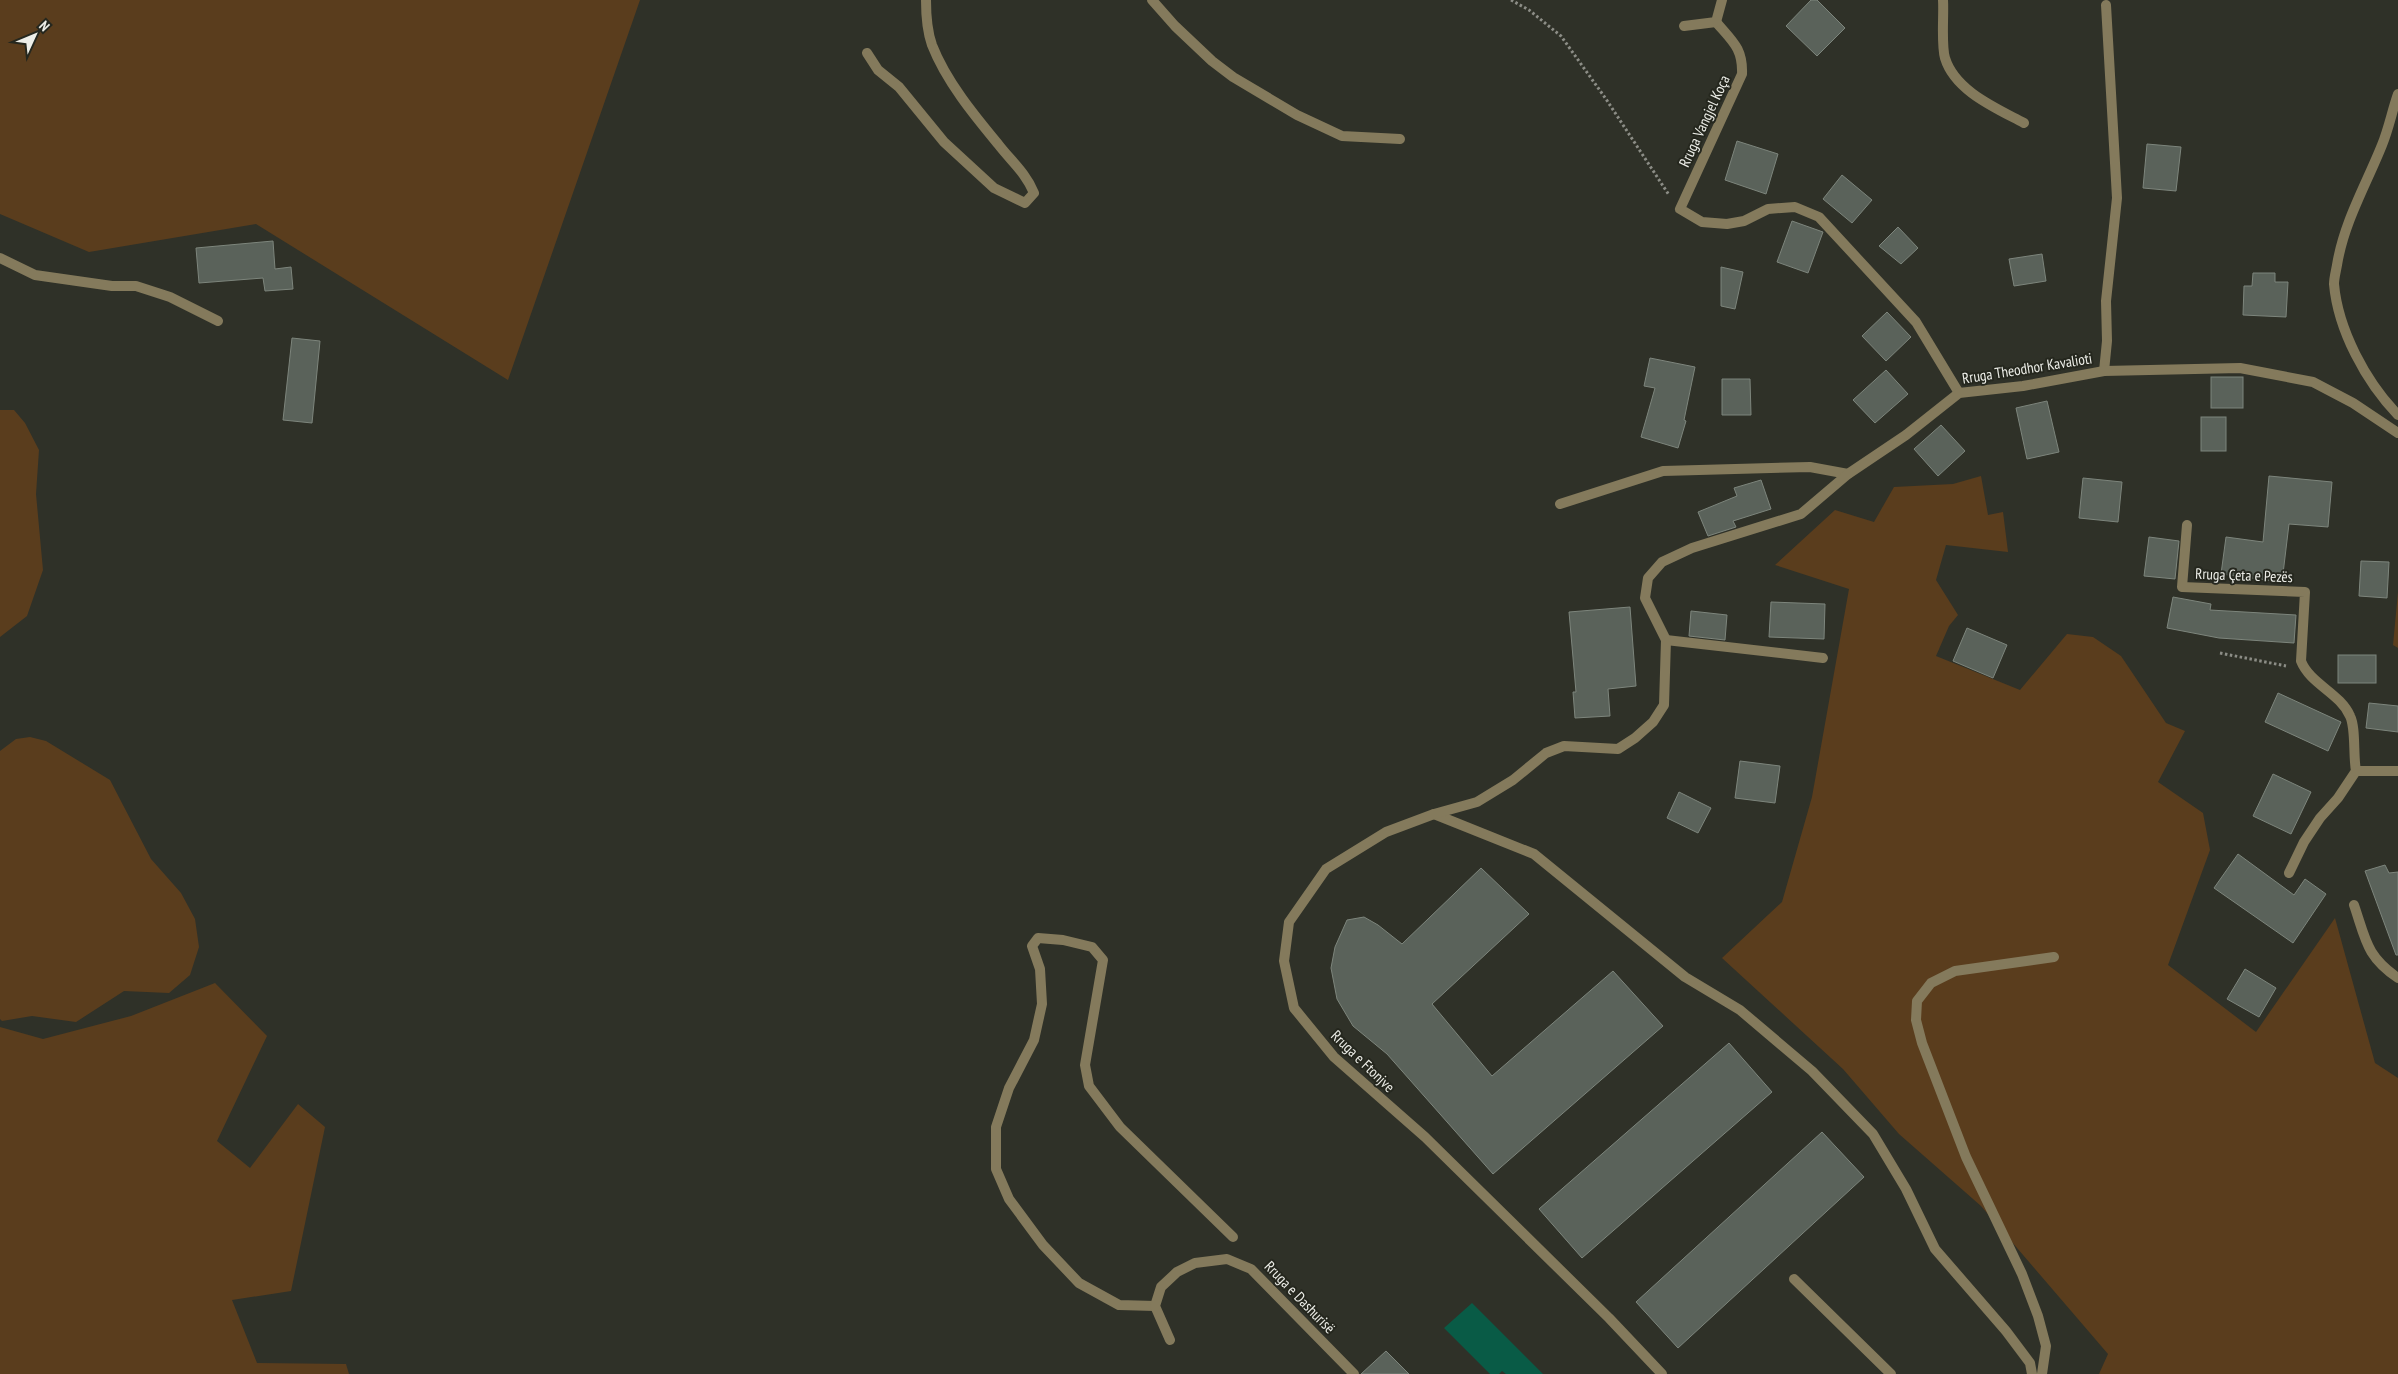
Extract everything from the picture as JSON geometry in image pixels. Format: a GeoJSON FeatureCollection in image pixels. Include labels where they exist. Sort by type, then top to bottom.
{"type":"FeatureCollection","features":[{"type":"Feature","properties":{"kind":"street"},"geometry":{"type":"LineString","coordinates":[[867,53],[878,70],[899,87],[944,142],[994,188],[1025,203],[1034,193],[1024,173],[998,145],[969,106],[932,45],[926,20],[926,0]]}},
{"type":"Feature","properties":{"kind":"street"},"geometry":{"type":"LineString","coordinates":[[1152,0],[1212,61],[1233,77],[1297,115],[1342,136],[1400,139]]}},
{"type":"Feature","properties":{"kind":"street"},"geometry":{"type":"LineString","coordinates":[[1684,26],[1716,22],[1722,0]]}},
{"type":"Feature","properties":{"kind":"street"},"geometry":{"type":"LineString","coordinates":[[1943,0],[1945,58],[1960,82],[1980,100],[2024,123]]}},
{"type":"Feature","properties":{"kind":"street"},"geometry":{"type":"LineString","coordinates":[[2104,371],[2107,341],[2106,301],[2117,198],[2106,5]]}},
{"type":"Feature","properties":{"kind":"street","name":"Rruga Vangjel Koça"},"geometry":{"type":"LineString","coordinates":[[1680,209],[1742,74],[1739,48],[1716,22]]}},
{"type":"Feature","properties":{"kind":"street"},"geometry":{"type":"LineString","coordinates":[[2398,94],[2383,142],[2352,210],[2340,248],[2334,283],[2340,314],[2360,366],[2383,399],[2398,415]]}},
{"type":"Feature","properties":{"kind":"street"},"geometry":{"type":"LineString","coordinates":[[1680,209],[1702,222],[1727,224],[1744,221],[1768,209],[1795,207],[1819,217],[1916,322],[1959,393]]}},
{"type":"Feature","properties":{"kind":"street"},"geometry":{"type":"LineString","coordinates":[[0,258],[35,275],[112,286],[136,286],[170,297],[218,321]]}},
{"type":"Feature","properties":{"kind":"street","name":"Rruga Theodhor Kavalioti"},"geometry":{"type":"LineString","coordinates":[[1666,640],[1645,598],[1648,578],[1662,562],[1692,548],[1801,514],[1848,474],[1906,434],[1959,393],[2023,386],[2104,371],[2240,368],[2313,382],[2353,403],[2398,433]]}},
{"type":"Feature","properties":{"kind":"street"},"geometry":{"type":"LineString","coordinates":[[1560,504],[1663,471],[1810,467],[1848,474]]}},
{"type":"Feature","properties":{"kind":"street","name":"Rruga Çeta e Pezës"},"geometry":{"type":"LineString","coordinates":[[2186,526],[2182,588],[2305,592],[2301,660],[2304,669]]}},
{"type":"Feature","properties":{"kind":"street"},"geometry":{"type":"LineString","coordinates":[[1666,640],[1823,658]]}},
{"type":"Feature","properties":{"kind":"street","name":"Rruga e Ftonjve"},"geometry":{"type":"LineString","coordinates":[[1662,1374],[1609,1318],[1425,1137],[1334,1057],[1294,1008],[1284,961],[1289,922],[1326,868],[1386,832],[1434,814],[1477,802],[1513,780],[1546,754],[1564,746],[1618,749],[1635,738],[1653,722],[1664,705],[1666,640]]}},
{"type":"Feature","properties":{"kind":"street"},"geometry":{"type":"LineString","coordinates":[[2289,873],[2304,842],[2356,771],[2352,754],[2354,730],[2350,716],[2340,702],[2304,669]]}},
{"type":"Feature","properties":{"kind":"street"},"geometry":{"type":"LineString","coordinates":[[2356,771],[2398,771]]}},
{"type":"Feature","properties":{"kind":"street"},"geometry":{"type":"LineString","coordinates":[[1434,814],[1534,854],[1685,977],[1740,1010],[1812,1071],[1873,1134],[1906,1189],[1935,1249],[2006,1331],[2030,1363],[2032,1374]]}},
{"type":"Feature","properties":{"kind":"street"},"geometry":{"type":"LineString","coordinates":[[2354,905],[2371,953],[2381,967],[2398,978]]}},
{"type":"Feature","properties":{"kind":"street"},"geometry":{"type":"LineString","coordinates":[[1170,1340],[1155,1306],[1119,1305],[1079,1283],[1043,1244],[1008,1199],[996,1169],[996,1127],[1008,1088],[1034,1040],[1042,1004],[1040,968],[1032,946],[1038,938],[1062,940],[1092,947],[1103,960],[1085,1065],[1089,1086],[1120,1127],[1232,1237]]}},
{"type":"Feature","properties":{"kind":"street"},"geometry":{"type":"LineString","coordinates":[[2042,1374],[2046,1346],[2038,1316],[2022,1274],[1966,1157],[1922,1043],[1916,1020],[1917,1001],[1931,983],[1955,971],[2054,957]]}},
{"type":"Feature","properties":{"kind":"street","name":"Rruga e Dashurisë"},"geometry":{"type":"LineString","coordinates":[[1155,1306],[1161,1287],[1177,1272],[1195,1263],[1227,1259],[1251,1269],[1354,1374]]}},
{"type":"Feature","properties":{"kind":"street"},"geometry":{"type":"LineString","coordinates":[[1794,1280],[1891,1374]]}},
{"type":"Feature","properties":{"kind":"path"},"geometry":{"type":"LineString","coordinates":[[1510,0],[1529,10],[1561,36],[1680,209]]}},
{"type":"Feature","properties":{"kind":"path"},"geometry":{"type":"LineString","coordinates":[[2220,653],[2304,669]]}},
{"type":"Feature","properties":{"kind":"shaded area"},"geometry":{"type":"Polygon","coordinates":[[[0,0],[640,0],[508,380],[256,224],[89,252],[0,214],[0,0]]]}},
{"type":"Feature","properties":{"kind":"shaded area"},"geometry":{"type":"Polygon","coordinates":[[[0,410],[14,410],[25,423],[39,450],[36,494],[43,570],[27,616],[0,637],[0,410]]]}},
{"type":"Feature","properties":{"kind":"shaded area"},"geometry":{"type":"Polygon","coordinates":[[[1981,476],[1988,515],[2003,512],[2008,552],[1946,545],[1936,580],[1958,615],[1949,626],[1936,656],[2020,690],[2067,634],[2093,637],[2121,656],[2166,723],[2185,731],[2158,782],[2203,813],[2210,850],[2168,965],[2256,1032],[2335,918],[2375,1063],[2398,1078],[2398,1374],[2099,1374],[2108,1354],[1981,1206],[1899,1134],[1843,1069],[1722,958],[1782,902],[1812,797],[1849,589],[1775,565],[1835,510],[1874,522],[1894,487],[1953,484],[1981,476]]]}},
{"type":"Feature","properties":{"kind":"shaded area"},"geometry":{"type":"Polygon","coordinates":[[[2398,592],[2398,648],[2393,645],[2398,592]]]}},
{"type":"Feature","properties":{"kind":"shaded area"},"geometry":{"type":"Polygon","coordinates":[[[30,737],[46,741],[110,780],[151,859],[181,893],[195,919],[199,947],[190,975],[169,993],[124,991],[76,1022],[32,1016],[2,1021],[0,1019],[0,751],[16,739],[30,737]]]}},
{"type":"Feature","properties":{"kind":"shaded area"},"geometry":{"type":"Polygon","coordinates":[[[215,983],[267,1036],[217,1141],[250,1168],[298,1104],[325,1127],[291,1291],[232,1300],[257,1363],[346,1364],[349,1374],[0,1374],[0,1027],[43,1039],[131,1016],[215,983]]]}},
{"type":"Feature","properties":{"kind":"shaded area"},"geometry":{"type":"Polygon","coordinates":[[[1472,1303],[1543,1374],[1506,1374],[1502,1371],[1499,1374],[1490,1374],[1444,1328],[1472,1303]]]}},
{"type":"Feature","properties":{"kind":"building"},"geometry":{"type":"Polygon","coordinates":[[[1811,0],[1817,0],[1845,28],[1817,56],[1786,26],[1811,0]]]}},
{"type":"Feature","properties":{"kind":"building"},"geometry":{"type":"Polygon","coordinates":[[[1737,141],[1778,154],[1766,194],[1725,180],[1737,141]]]}},
{"type":"Feature","properties":{"kind":"building"},"geometry":{"type":"Polygon","coordinates":[[[2147,144],[2181,147],[2176,191],[2143,188],[2147,144]]]}},
{"type":"Feature","properties":{"kind":"building"},"geometry":{"type":"Polygon","coordinates":[[[1842,175],[1872,200],[1852,223],[1823,199],[1842,175]]]}},
{"type":"Feature","properties":{"kind":"building"},"geometry":{"type":"Polygon","coordinates":[[[1792,221],[1823,232],[1808,273],[1777,262],[1792,221]]]}},
{"type":"Feature","properties":{"kind":"building"},"geometry":{"type":"Polygon","coordinates":[[[1898,227],[1918,248],[1901,264],[1879,246],[1898,227]]]}},
{"type":"Feature","properties":{"kind":"building"},"geometry":{"type":"Polygon","coordinates":[[[273,241],[275,269],[291,267],[293,289],[265,291],[263,278],[199,283],[196,248],[273,241]]]}},
{"type":"Feature","properties":{"kind":"building"},"geometry":{"type":"Polygon","coordinates":[[[2042,254],[2046,281],[2014,286],[2009,259],[2042,254]]]}},
{"type":"Feature","properties":{"kind":"building"},"geometry":{"type":"Polygon","coordinates":[[[1721,267],[1743,272],[1735,309],[1721,306],[1721,267]]]}},
{"type":"Feature","properties":{"kind":"building"},"geometry":{"type":"Polygon","coordinates":[[[2253,273],[2275,273],[2275,282],[2288,282],[2286,317],[2243,315],[2244,286],[2252,286],[2253,273]]]}},
{"type":"Feature","properties":{"kind":"building"},"geometry":{"type":"Polygon","coordinates":[[[1887,312],[1911,337],[1886,361],[1862,336],[1887,312]]]}},
{"type":"Feature","properties":{"kind":"building"},"geometry":{"type":"Polygon","coordinates":[[[292,338],[320,341],[312,423],[283,420],[292,338]]]}},
{"type":"Feature","properties":{"kind":"building"},"geometry":{"type":"Polygon","coordinates":[[[1650,358],[1695,367],[1684,420],[1686,421],[1678,448],[1641,437],[1655,388],[1644,386],[1650,358]]]}},
{"type":"Feature","properties":{"kind":"building"},"geometry":{"type":"Polygon","coordinates":[[[1886,370],[1908,394],[1875,423],[1853,400],[1886,370]]]}},
{"type":"Feature","properties":{"kind":"building"},"geometry":{"type":"Polygon","coordinates":[[[2211,377],[2243,377],[2243,408],[2211,408],[2211,377]]]}},
{"type":"Feature","properties":{"kind":"building"},"geometry":{"type":"Polygon","coordinates":[[[1722,379],[1750,379],[1751,415],[1722,415],[1722,379]]]}},
{"type":"Feature","properties":{"kind":"building"},"geometry":{"type":"Polygon","coordinates":[[[2047,401],[2059,452],[2027,459],[2016,408],[2047,401]]]}},
{"type":"Feature","properties":{"kind":"building"},"geometry":{"type":"Polygon","coordinates":[[[2201,417],[2226,417],[2226,451],[2201,451],[2201,417]]]}},
{"type":"Feature","properties":{"kind":"building"},"geometry":{"type":"Polygon","coordinates":[[[1941,425],[1965,451],[1938,476],[1914,449],[1941,425]]]}},
{"type":"Feature","properties":{"kind":"building"},"geometry":{"type":"Polygon","coordinates":[[[2269,476],[2332,482],[2328,527],[2289,524],[2282,582],[2221,574],[2226,537],[2263,542],[2269,476]]]}},
{"type":"Feature","properties":{"kind":"building"},"geometry":{"type":"Polygon","coordinates":[[[2083,478],[2122,482],[2118,522],[2079,518],[2083,478]]]}},
{"type":"Feature","properties":{"kind":"building"},"geometry":{"type":"Polygon","coordinates":[[[1761,480],[1771,509],[1733,521],[1736,527],[1708,536],[1698,512],[1737,496],[1734,488],[1761,480]]]}},
{"type":"Feature","properties":{"kind":"building"},"geometry":{"type":"Polygon","coordinates":[[[2149,537],[2179,541],[2175,579],[2144,576],[2149,537]]]}},
{"type":"Feature","properties":{"kind":"building"},"geometry":{"type":"Polygon","coordinates":[[[2361,561],[2389,562],[2387,598],[2359,596],[2361,561]]]}},
{"type":"Feature","properties":{"kind":"building"},"geometry":{"type":"Polygon","coordinates":[[[2173,597],[2211,604],[2210,610],[2296,615],[2294,643],[2219,638],[2167,628],[2173,597]]]}},
{"type":"Feature","properties":{"kind":"building"},"geometry":{"type":"Polygon","coordinates":[[[1771,602],[1825,604],[1824,639],[1769,637],[1771,602]]]}},
{"type":"Feature","properties":{"kind":"building"},"geometry":{"type":"Polygon","coordinates":[[[1630,607],[1636,686],[1608,689],[1610,716],[1575,718],[1573,692],[1576,692],[1569,612],[1630,607]]]}},
{"type":"Feature","properties":{"kind":"building"},"geometry":{"type":"Polygon","coordinates":[[[1691,611],[1727,615],[1725,640],[1689,636],[1691,611]]]}},
{"type":"Feature","properties":{"kind":"building"},"geometry":{"type":"Polygon","coordinates":[[[1967,628],[2007,645],[1993,678],[1953,661],[1967,628]]]}},
{"type":"Feature","properties":{"kind":"building"},"geometry":{"type":"Polygon","coordinates":[[[2338,655],[2376,655],[2376,683],[2338,683],[2338,655]]]}},
{"type":"Feature","properties":{"kind":"building"},"geometry":{"type":"Polygon","coordinates":[[[2278,693],[2341,722],[2328,751],[2265,722],[2278,693]]]}},
{"type":"Feature","properties":{"kind":"building"},"geometry":{"type":"Polygon","coordinates":[[[2369,703],[2398,706],[2398,732],[2366,728],[2369,703]]]}},
{"type":"Feature","properties":{"kind":"building"},"geometry":{"type":"Polygon","coordinates":[[[1740,761],[1780,766],[1775,803],[1735,798],[1740,761]]]}},
{"type":"Feature","properties":{"kind":"building"},"geometry":{"type":"Polygon","coordinates":[[[2273,774],[2311,792],[2291,834],[2253,816],[2273,774]]]}},
{"type":"Feature","properties":{"kind":"building"},"geometry":{"type":"Polygon","coordinates":[[[1679,792],[1711,808],[1698,833],[1667,818],[1679,792]]]}},
{"type":"Feature","properties":{"kind":"building"},"geometry":{"type":"Polygon","coordinates":[[[2238,854],[2294,895],[2305,879],[2326,894],[2293,943],[2214,888],[2238,854]]]}},
{"type":"Feature","properties":{"kind":"building"},"geometry":{"type":"Polygon","coordinates":[[[2385,865],[2389,873],[2398,872],[2398,955],[2396,955],[2365,871],[2385,865]]]}},
{"type":"Feature","properties":{"kind":"building"},"geometry":{"type":"Polygon","coordinates":[[[1481,868],[1529,914],[1432,1004],[1492,1076],[1613,971],[1663,1026],[1493,1174],[1387,1054],[1353,1026],[1337,999],[1331,968],[1335,947],[1347,920],[1364,917],[1378,925],[1402,944],[1481,868]]]}},
{"type":"Feature","properties":{"kind":"building"},"geometry":{"type":"Polygon","coordinates":[[[2245,969],[2276,988],[2259,1017],[2227,999],[2245,969]]]}},
{"type":"Feature","properties":{"kind":"building"},"geometry":{"type":"Polygon","coordinates":[[[1729,1043],[1772,1092],[1582,1258],[1539,1209],[1729,1043]]]}},
{"type":"Feature","properties":{"kind":"building"},"geometry":{"type":"Polygon","coordinates":[[[1822,1132],[1864,1177],[1678,1348],[1636,1302],[1822,1132]]]}},
{"type":"Feature","properties":{"kind":"building"},"geometry":{"type":"Polygon","coordinates":[[[1386,1351],[1409,1374],[1361,1374],[1386,1351]]]}}]}
